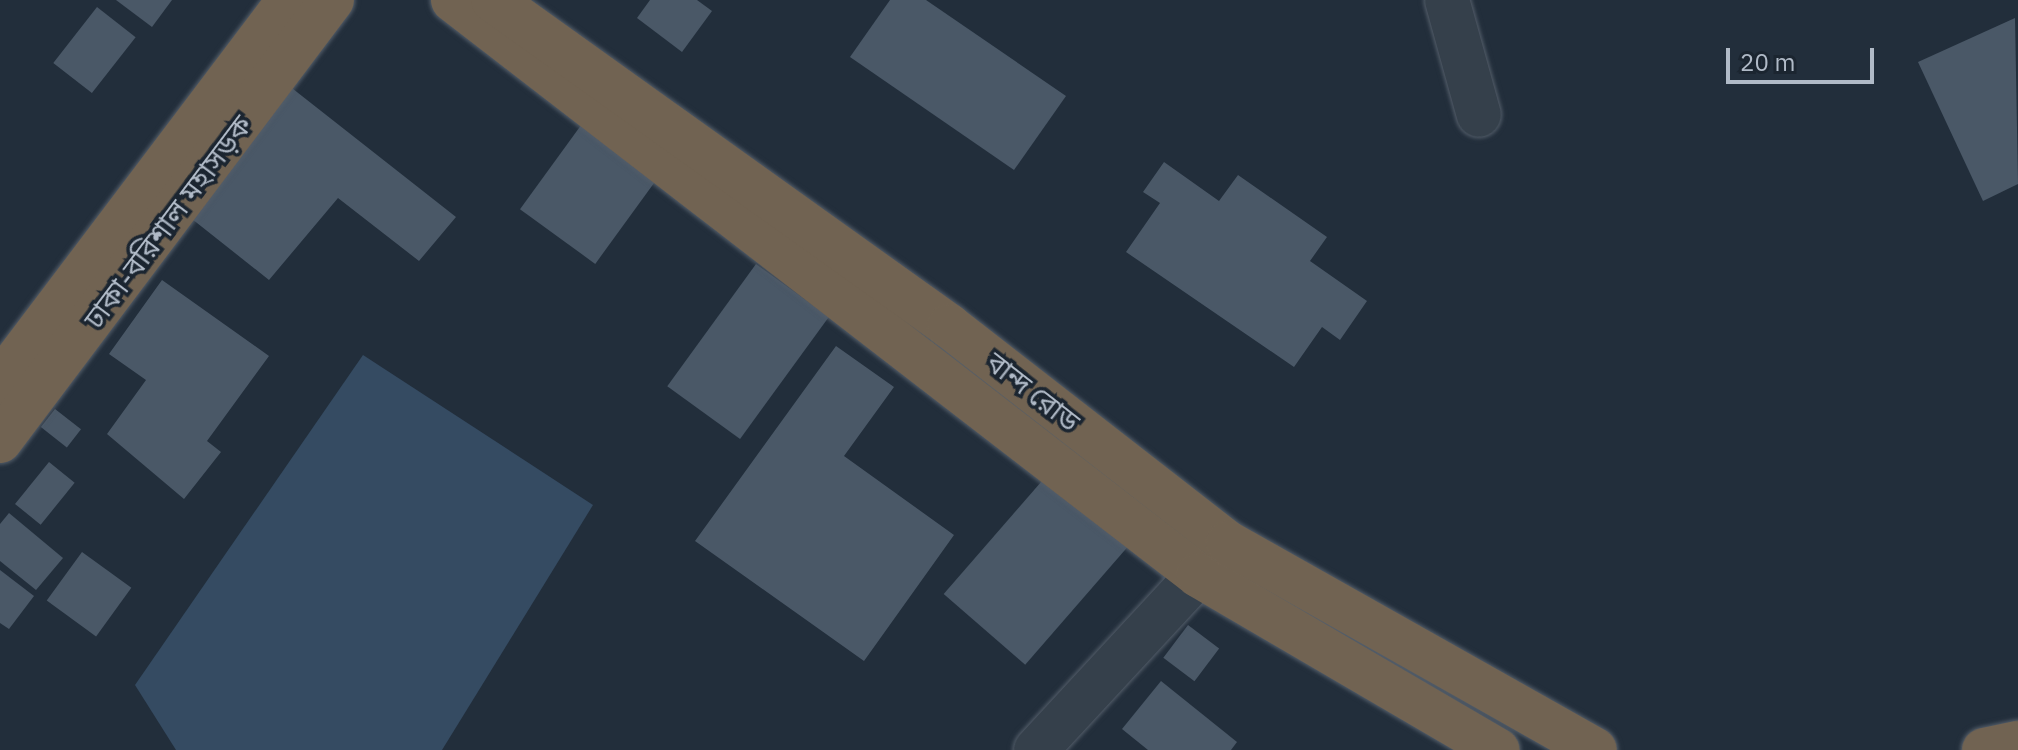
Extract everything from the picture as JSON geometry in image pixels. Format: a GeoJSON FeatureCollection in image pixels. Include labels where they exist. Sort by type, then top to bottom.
{"type":"FeatureCollection","features":[{"type":"Feature","properties":{"kind":"highway","name":"ঢাকা-বরিশাল মহাসড়ক"},"geometry":{"type":"LineString","coordinates":[[0,382],[289,0]]}},
{"type":"Feature","properties":{"kind":"highway","name":"ঢাকা-বরিশাল মহাসড়ক"},"geometry":{"type":"LineString","coordinates":[[0,441],[332,0]]}},
{"type":"Feature","properties":{"kind":"highway","name":"বান্দ রোড"},"geometry":{"type":"LineString","coordinates":[[453,0],[1198,575],[1498,750]]}},
{"type":"Feature","properties":{"kind":"highway","name":"বান্দ রোড"},"geometry":{"type":"LineString","coordinates":[[493,0],[949,326],[1228,543],[1595,750]]}},
{"type":"Feature","properties":{"kind":"highway"},"geometry":{"type":"LineString","coordinates":[[1984,750],[2018,743]]}},
{"type":"Feature","properties":{"kind":"street"},"geometry":{"type":"LineString","coordinates":[[1447,0],[1479,115]]}},
{"type":"Feature","properties":{"kind":"street"},"geometry":{"type":"LineString","coordinates":[[1036,750],[1198,575]]}},
{"type":"Feature","properties":{"kind":"water"},"geometry":{"type":"Polygon","coordinates":[[[363,355],[593,505],[442,750],[176,750],[135,685],[363,355]]]}},
{"type":"Feature","properties":{"kind":"building"},"geometry":{"type":"Polygon","coordinates":[[[116,0],[172,0],[152,27],[116,0]]]}},
{"type":"Feature","properties":{"kind":"building"},"geometry":{"type":"Polygon","coordinates":[[[650,0],[697,0],[712,11],[682,52],[637,18],[650,0]]]}},
{"type":"Feature","properties":{"kind":"building"},"geometry":{"type":"Polygon","coordinates":[[[890,0],[926,0],[1066,96],[1014,170],[850,57],[890,0]]]}},
{"type":"Feature","properties":{"kind":"building"},"geometry":{"type":"Polygon","coordinates":[[[97,7],[136,37],[92,93],[53,63],[97,7]]]}},
{"type":"Feature","properties":{"kind":"building"},"geometry":{"type":"Polygon","coordinates":[[[2015,18],[2018,184],[1983,201],[1918,62],[2015,18]]]}},
{"type":"Feature","properties":{"kind":"building"},"geometry":{"type":"Polygon","coordinates":[[[288,85],[456,217],[419,261],[338,198],[269,280],[192,219],[288,85]]]}},
{"type":"Feature","properties":{"kind":"building"},"geometry":{"type":"Polygon","coordinates":[[[587,117],[662,172],[595,264],[520,209],[587,117]]]}},
{"type":"Feature","properties":{"kind":"building"},"geometry":{"type":"Polygon","coordinates":[[[1164,162],[1219,201],[1238,175],[1327,237],[1310,261],[1367,301],[1340,340],[1322,327],[1294,367],[1126,252],[1160,203],[1143,192],[1164,162]]]}},
{"type":"Feature","properties":{"kind":"building"},"geometry":{"type":"Polygon","coordinates":[[[756,264],[829,317],[740,439],[667,386],[756,264]]]}},
{"type":"Feature","properties":{"kind":"building"},"geometry":{"type":"Polygon","coordinates":[[[162,280],[269,356],[207,441],[221,452],[184,499],[107,434],[146,380],[109,354],[162,280]]]}},
{"type":"Feature","properties":{"kind":"building"},"geometry":{"type":"Polygon","coordinates":[[[836,346],[894,387],[844,456],[954,535],[864,661],[695,541],[836,346]]]}},
{"type":"Feature","properties":{"kind":"building"},"geometry":{"type":"Polygon","coordinates":[[[55,409],[81,429],[67,447],[41,427],[55,409]]]}},
{"type":"Feature","properties":{"kind":"building"},"geometry":{"type":"Polygon","coordinates":[[[49,462],[75,483],[41,525],[15,504],[49,462]]]}},
{"type":"Feature","properties":{"kind":"building"},"geometry":{"type":"Polygon","coordinates":[[[1048,474],[1130,545],[1025,665],[944,594],[1048,474]]]}},
{"type":"Feature","properties":{"kind":"building"},"geometry":{"type":"Polygon","coordinates":[[[9,513],[63,558],[36,590],[0,561],[0,524],[9,513]]]}},
{"type":"Feature","properties":{"kind":"building"},"geometry":{"type":"Polygon","coordinates":[[[82,552],[131,588],[96,636],[47,601],[82,552]]]}},
{"type":"Feature","properties":{"kind":"building"},"geometry":{"type":"Polygon","coordinates":[[[0,570],[34,596],[9,629],[0,623],[0,570]]]}},
{"type":"Feature","properties":{"kind":"building"},"geometry":{"type":"Polygon","coordinates":[[[1188,625],[1219,648],[1194,681],[1163,658],[1188,625]]]}},
{"type":"Feature","properties":{"kind":"building"},"geometry":{"type":"Polygon","coordinates":[[[1161,681],[1237,742],[1231,750],[1148,750],[1122,729],[1161,681]]]}}]}
